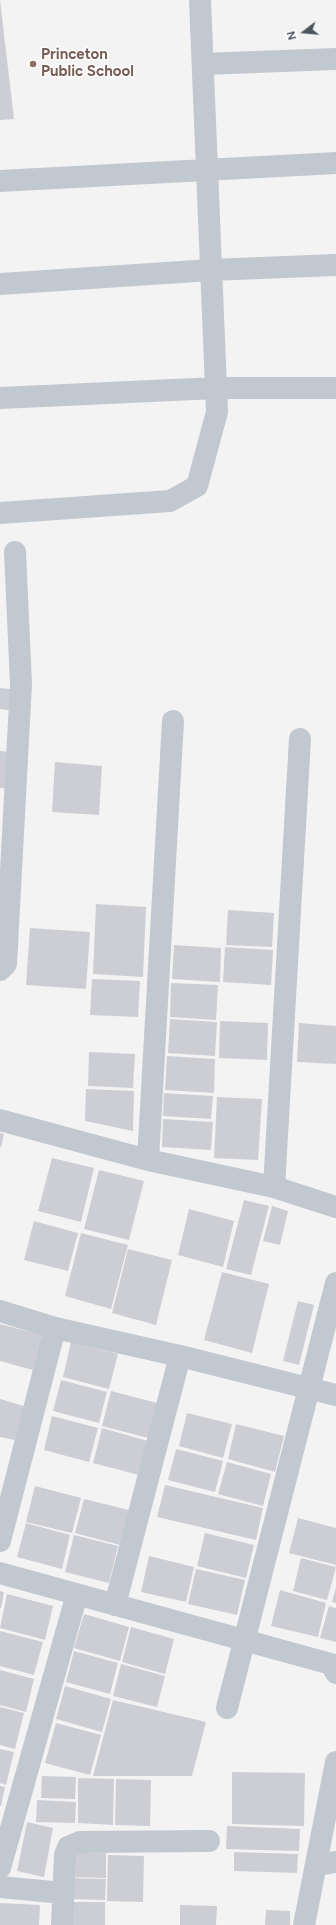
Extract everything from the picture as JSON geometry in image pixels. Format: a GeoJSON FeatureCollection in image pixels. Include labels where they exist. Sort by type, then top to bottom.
{"type":"FeatureCollection","features":[{"type":"Feature","properties":{"kind":"street"},"geometry":{"type":"LineString","coordinates":[[0,513],[170,501],[197,486],[217,412],[200,0]]}},
{"type":"Feature","properties":{"kind":"street"},"geometry":{"type":"LineString","coordinates":[[203,64],[336,60]]}},
{"type":"Feature","properties":{"kind":"street"},"geometry":{"type":"LineString","coordinates":[[0,181],[336,163]]}},
{"type":"Feature","properties":{"kind":"street"},"geometry":{"type":"LineString","coordinates":[[0,284],[211,270],[336,266]]}},
{"type":"Feature","properties":{"kind":"street"},"geometry":{"type":"LineString","coordinates":[[0,398],[216,388],[336,388]]}},
{"type":"Feature","properties":{"kind":"street"},"geometry":{"type":"LineString","coordinates":[[0,970],[6,964],[21,684],[15,552]]}},
{"type":"Feature","properties":{"kind":"street"},"geometry":{"type":"LineString","coordinates":[[148,1160],[173,721]]}},
{"type":"Feature","properties":{"kind":"street"},"geometry":{"type":"LineString","coordinates":[[274,1187],[300,739]]}},
{"type":"Feature","properties":{"kind":"street"},"geometry":{"type":"LineString","coordinates":[[0,1120],[148,1160],[274,1187],[336,1206]]}},
{"type":"Feature","properties":{"kind":"street"},"geometry":{"type":"LineString","coordinates":[[227,1708],[336,1283]]}},
{"type":"Feature","properties":{"kind":"street"},"geometry":{"type":"LineString","coordinates":[[0,1311],[55,1328],[180,1356],[310,1387],[336,1395]]}},
{"type":"Feature","properties":{"kind":"street"},"geometry":{"type":"LineString","coordinates":[[0,1541],[55,1328]]}},
{"type":"Feature","properties":{"kind":"street"},"geometry":{"type":"LineString","coordinates":[[115,1605],[180,1356]]}},
{"type":"Feature","properties":{"kind":"street"},"geometry":{"type":"LineString","coordinates":[[0,1573],[331,1664],[336,1672]]}},
{"type":"Feature","properties":{"kind":"street"},"geometry":{"type":"LineString","coordinates":[[0,1868],[77,1594]]}},
{"type":"Feature","properties":{"kind":"street"},"geometry":{"type":"LineString","coordinates":[[304,1925],[326,1863],[336,1762]]}},
{"type":"Feature","properties":{"kind":"street"},"geometry":{"type":"LineString","coordinates":[[62,1925],[65,1855],[68,1847],[80,1842],[209,1841]]}},
{"type":"Feature","properties":{"kind":"street"},"geometry":{"type":"LineString","coordinates":[[0,1887],[63,1893]]}},
{"type":"Feature","properties":{"kind":"building"},"geometry":{"type":"Polygon","coordinates":[[[0,0],[14,119],[0,120],[0,0]]]}},
{"type":"Feature","properties":{"kind":"building"},"geometry":{"type":"Polygon","coordinates":[[[0,688],[19,690],[17,711],[0,709],[0,688]]]}},
{"type":"Feature","properties":{"kind":"building"},"geometry":{"type":"Polygon","coordinates":[[[0,751],[13,752],[9,789],[0,788],[0,751]]]}},
{"type":"Feature","properties":{"kind":"building"},"geometry":{"type":"Polygon","coordinates":[[[55,762],[102,766],[99,815],[52,812],[55,762]]]}},
{"type":"Feature","properties":{"kind":"building"},"geometry":{"type":"Polygon","coordinates":[[[96,904],[146,907],[143,977],[93,974],[96,904]]]}},
{"type":"Feature","properties":{"kind":"building"},"geometry":{"type":"Polygon","coordinates":[[[228,910],[274,913],[272,947],[226,945],[228,910]]]}},
{"type":"Feature","properties":{"kind":"building"},"geometry":{"type":"Polygon","coordinates":[[[30,928],[90,932],[86,989],[26,985],[30,928]]]}},
{"type":"Feature","properties":{"kind":"building"},"geometry":{"type":"Polygon","coordinates":[[[174,945],[221,948],[220,982],[172,979],[174,945]]]}},
{"type":"Feature","properties":{"kind":"building"},"geometry":{"type":"Polygon","coordinates":[[[225,947],[273,950],[271,985],[223,982],[225,947]]]}},
{"type":"Feature","properties":{"kind":"building"},"geometry":{"type":"Polygon","coordinates":[[[92,979],[140,981],[138,1017],[90,1015],[92,979]]]}},
{"type":"Feature","properties":{"kind":"building"},"geometry":{"type":"Polygon","coordinates":[[[171,983],[218,985],[216,1020],[170,1017],[171,983]]]}},
{"type":"Feature","properties":{"kind":"building"},"geometry":{"type":"Polygon","coordinates":[[[170,1019],[217,1022],[215,1056],[168,1053],[170,1019]]]}},
{"type":"Feature","properties":{"kind":"building"},"geometry":{"type":"Polygon","coordinates":[[[220,1021],[268,1023],[267,1060],[219,1058],[220,1021]]]}},
{"type":"Feature","properties":{"kind":"building"},"geometry":{"type":"Polygon","coordinates":[[[299,1023],[336,1026],[336,1064],[297,1062],[299,1023]]]}},
{"type":"Feature","properties":{"kind":"building"},"geometry":{"type":"Polygon","coordinates":[[[89,1052],[135,1054],[133,1088],[88,1086],[89,1052]]]}},
{"type":"Feature","properties":{"kind":"building"},"geometry":{"type":"Polygon","coordinates":[[[167,1056],[215,1059],[214,1093],[165,1090],[167,1056]]]}},
{"type":"Feature","properties":{"kind":"building"},"geometry":{"type":"Polygon","coordinates":[[[86,1089],[134,1091],[133,1131],[85,1121],[86,1089]]]}},
{"type":"Feature","properties":{"kind":"building"},"geometry":{"type":"Polygon","coordinates":[[[164,1093],[213,1096],[211,1119],[163,1116],[164,1093]]]}},
{"type":"Feature","properties":{"kind":"building"},"geometry":{"type":"Polygon","coordinates":[[[217,1097],[262,1099],[258,1160],[214,1158],[217,1097]]]}},
{"type":"Feature","properties":{"kind":"building"},"geometry":{"type":"Polygon","coordinates":[[[163,1119],[213,1122],[211,1150],[162,1147],[163,1119]]]}},
{"type":"Feature","properties":{"kind":"building"},"geometry":{"type":"Polygon","coordinates":[[[0,1133],[4,1134],[1,1147],[0,1147],[0,1133]]]}},
{"type":"Feature","properties":{"kind":"building"},"geometry":{"type":"Polygon","coordinates":[[[52,1158],[94,1168],[81,1222],[38,1211],[52,1158]]]}},
{"type":"Feature","properties":{"kind":"building"},"geometry":{"type":"Polygon","coordinates":[[[99,1170],[144,1181],[129,1240],[84,1229],[99,1170]]]}},
{"type":"Feature","properties":{"kind":"building"},"geometry":{"type":"Polygon","coordinates":[[[244,1200],[269,1206],[251,1275],[226,1269],[244,1200]]]}},
{"type":"Feature","properties":{"kind":"building"},"geometry":{"type":"Polygon","coordinates":[[[272,1206],[288,1211],[280,1245],[263,1241],[272,1206]]]}},
{"type":"Feature","properties":{"kind":"building"},"geometry":{"type":"Polygon","coordinates":[[[189,1209],[234,1221],[223,1267],[178,1255],[189,1209]]]}},
{"type":"Feature","properties":{"kind":"building"},"geometry":{"type":"Polygon","coordinates":[[[34,1221],[78,1233],[68,1271],[24,1260],[34,1221]]]}},
{"type":"Feature","properties":{"kind":"building"},"geometry":{"type":"Polygon","coordinates":[[[81,1233],[128,1245],[111,1309],[65,1296],[81,1233]]]}},
{"type":"Feature","properties":{"kind":"building"},"geometry":{"type":"Polygon","coordinates":[[[128,1249],[172,1260],[156,1325],[112,1313],[128,1249]]]}},
{"type":"Feature","properties":{"kind":"building"},"geometry":{"type":"Polygon","coordinates":[[[222,1272],[269,1284],[252,1353],[204,1340],[222,1272]]]}},
{"type":"Feature","properties":{"kind":"building"},"geometry":{"type":"Polygon","coordinates":[[[298,1301],[314,1305],[299,1365],[283,1361],[298,1301]]]}},
{"type":"Feature","properties":{"kind":"building"},"geometry":{"type":"Polygon","coordinates":[[[0,1324],[42,1335],[33,1370],[0,1361],[0,1324]]]}},
{"type":"Feature","properties":{"kind":"building"},"geometry":{"type":"Polygon","coordinates":[[[71,1342],[118,1354],[109,1389],[63,1377],[71,1342]]]}},
{"type":"Feature","properties":{"kind":"building"},"geometry":{"type":"Polygon","coordinates":[[[61,1380],[107,1392],[99,1423],[53,1411],[61,1380]]]}},
{"type":"Feature","properties":{"kind":"building"},"geometry":{"type":"Polygon","coordinates":[[[111,1391],[157,1403],[148,1438],[102,1426],[111,1391]]]}},
{"type":"Feature","properties":{"kind":"building"},"geometry":{"type":"Polygon","coordinates":[[[0,1399],[24,1406],[15,1440],[0,1437],[0,1399]]]}},
{"type":"Feature","properties":{"kind":"building"},"geometry":{"type":"Polygon","coordinates":[[[187,1413],[232,1424],[223,1458],[179,1446],[187,1413]]]}},
{"type":"Feature","properties":{"kind":"building"},"geometry":{"type":"Polygon","coordinates":[[[52,1416],[98,1428],[89,1462],[44,1450],[52,1416]]]}},
{"type":"Feature","properties":{"kind":"building"},"geometry":{"type":"Polygon","coordinates":[[[236,1424],[284,1436],[275,1472],[228,1459],[236,1424]]]}},
{"type":"Feature","properties":{"kind":"building"},"geometry":{"type":"Polygon","coordinates":[[[102,1428],[148,1441],[139,1475],[93,1463],[102,1428]]]}},
{"type":"Feature","properties":{"kind":"building"},"geometry":{"type":"Polygon","coordinates":[[[176,1449],[223,1461],[215,1492],[168,1480],[176,1449]]]}},
{"type":"Feature","properties":{"kind":"building"},"geometry":{"type":"Polygon","coordinates":[[[227,1462],[271,1474],[263,1506],[218,1494],[227,1462]]]}},
{"type":"Feature","properties":{"kind":"building"},"geometry":{"type":"Polygon","coordinates":[[[165,1485],[263,1508],[256,1540],[157,1517],[165,1485]]]}},
{"type":"Feature","properties":{"kind":"building"},"geometry":{"type":"Polygon","coordinates":[[[35,1486],[81,1498],[72,1533],[26,1522],[35,1486]]]}},
{"type":"Feature","properties":{"kind":"building"},"geometry":{"type":"Polygon","coordinates":[[[84,1499],[129,1510],[120,1545],[75,1533],[84,1499]]]}},
{"type":"Feature","properties":{"kind":"building"},"geometry":{"type":"Polygon","coordinates":[[[298,1518],[336,1528],[336,1565],[289,1553],[298,1518]]]}},
{"type":"Feature","properties":{"kind":"building"},"geometry":{"type":"Polygon","coordinates":[[[26,1523],[70,1535],[62,1569],[17,1557],[26,1523]]]}},
{"type":"Feature","properties":{"kind":"building"},"geometry":{"type":"Polygon","coordinates":[[[205,1533],[254,1545],[246,1578],[197,1566],[205,1533]]]}},
{"type":"Feature","properties":{"kind":"building"},"geometry":{"type":"Polygon","coordinates":[[[74,1535],[118,1546],[109,1583],[65,1572],[74,1535]]]}},
{"type":"Feature","properties":{"kind":"building"},"geometry":{"type":"Polygon","coordinates":[[[149,1556],[194,1567],[186,1602],[141,1592],[149,1556]]]}},
{"type":"Feature","properties":{"kind":"building"},"geometry":{"type":"Polygon","coordinates":[[[301,1558],[336,1567],[327,1600],[293,1591],[301,1558]]]}},
{"type":"Feature","properties":{"kind":"building"},"geometry":{"type":"Polygon","coordinates":[[[196,1569],[245,1580],[237,1615],[188,1604],[196,1569]]]}},
{"type":"Feature","properties":{"kind":"building"},"geometry":{"type":"Polygon","coordinates":[[[336,1587],[336,1603],[332,1602],[336,1587]]]}},
{"type":"Feature","properties":{"kind":"building"},"geometry":{"type":"Polygon","coordinates":[[[280,1590],[326,1603],[318,1637],[271,1626],[280,1590]]]}},
{"type":"Feature","properties":{"kind":"building"},"geometry":{"type":"Polygon","coordinates":[[[0,1591],[4,1592],[1,1608],[0,1608],[0,1591]]]}},
{"type":"Feature","properties":{"kind":"building"},"geometry":{"type":"Polygon","coordinates":[[[7,1594],[53,1606],[45,1640],[0,1628],[7,1594]]]}},
{"type":"Feature","properties":{"kind":"building"},"geometry":{"type":"Polygon","coordinates":[[[329,1606],[336,1608],[336,1642],[320,1638],[329,1606]]]}},
{"type":"Feature","properties":{"kind":"building"},"geometry":{"type":"Polygon","coordinates":[[[84,1614],[129,1627],[120,1661],[74,1648],[84,1614]]]}},
{"type":"Feature","properties":{"kind":"building"},"geometry":{"type":"Polygon","coordinates":[[[131,1627],[174,1639],[165,1674],[122,1662],[131,1627]]]}},
{"type":"Feature","properties":{"kind":"building"},"geometry":{"type":"Polygon","coordinates":[[[0,1631],[43,1642],[34,1675],[0,1666],[0,1631]]]}},
{"type":"Feature","properties":{"kind":"building"},"geometry":{"type":"Polygon","coordinates":[[[74,1651],[118,1663],[110,1694],[66,1682],[74,1651]]]}},
{"type":"Feature","properties":{"kind":"building"},"geometry":{"type":"Polygon","coordinates":[[[121,1664],[165,1676],[157,1707],[113,1696],[121,1664]]]}},
{"type":"Feature","properties":{"kind":"building"},"geometry":{"type":"Polygon","coordinates":[[[0,1670],[34,1679],[26,1712],[0,1705],[0,1670]]]}},
{"type":"Feature","properties":{"kind":"building"},"geometry":{"type":"Polygon","coordinates":[[[65,1686],[111,1699],[102,1732],[56,1719],[65,1686]]]}},
{"type":"Feature","properties":{"kind":"building"},"geometry":{"type":"Polygon","coordinates":[[[113,1700],[206,1722],[192,1776],[93,1776],[113,1700]]]}},
{"type":"Feature","properties":{"kind":"building"},"geometry":{"type":"Polygon","coordinates":[[[0,1707],[24,1713],[15,1749],[0,1745],[0,1707]]]}},
{"type":"Feature","properties":{"kind":"building"},"geometry":{"type":"Polygon","coordinates":[[[56,1723],[101,1735],[90,1775],[45,1763],[56,1723]]]}},
{"type":"Feature","properties":{"kind":"building"},"geometry":{"type":"Polygon","coordinates":[[[0,1749],[14,1752],[6,1785],[0,1783],[0,1749]]]}},
{"type":"Feature","properties":{"kind":"building"},"geometry":{"type":"Polygon","coordinates":[[[232,1772],[305,1773],[304,1826],[232,1824],[232,1772]]]}},
{"type":"Feature","properties":{"kind":"building"},"geometry":{"type":"Polygon","coordinates":[[[42,1776],[76,1777],[75,1799],[41,1798],[42,1776]]]}},
{"type":"Feature","properties":{"kind":"building"},"geometry":{"type":"Polygon","coordinates":[[[78,1778],[114,1779],[113,1825],[78,1823],[78,1778]]]}},
{"type":"Feature","properties":{"kind":"building"},"geometry":{"type":"Polygon","coordinates":[[[116,1779],[151,1780],[150,1826],[115,1825],[116,1779]]]}},
{"type":"Feature","properties":{"kind":"building"},"geometry":{"type":"Polygon","coordinates":[[[0,1786],[5,1787],[1,1806],[0,1806],[0,1786]]]}},
{"type":"Feature","properties":{"kind":"building"},"geometry":{"type":"Polygon","coordinates":[[[37,1800],[76,1802],[75,1823],[36,1822],[37,1800]]]}},
{"type":"Feature","properties":{"kind":"building"},"geometry":{"type":"Polygon","coordinates":[[[27,1822],[53,1828],[44,1877],[17,1871],[27,1822]]]}},
{"type":"Feature","properties":{"kind":"building"},"geometry":{"type":"Polygon","coordinates":[[[227,1826],[300,1829],[299,1851],[226,1849],[227,1826]]]}},
{"type":"Feature","properties":{"kind":"building"},"geometry":{"type":"Polygon","coordinates":[[[234,1852],[298,1854],[297,1873],[234,1871],[234,1852]]]}},
{"type":"Feature","properties":{"kind":"building"},"geometry":{"type":"Polygon","coordinates":[[[71,1853],[106,1853],[106,1878],[71,1877],[71,1853]]]}},
{"type":"Feature","properties":{"kind":"building"},"geometry":{"type":"Polygon","coordinates":[[[108,1855],[144,1856],[143,1902],[107,1901],[108,1855]]]}},
{"type":"Feature","properties":{"kind":"building"},"geometry":{"type":"Polygon","coordinates":[[[70,1878],[106,1879],[105,1900],[70,1899],[70,1878]]]}},
{"type":"Feature","properties":{"kind":"building"},"geometry":{"type":"Polygon","coordinates":[[[69,1902],[105,1902],[105,1925],[69,1925],[69,1902]]]}},
{"type":"Feature","properties":{"kind":"building"},"geometry":{"type":"Polygon","coordinates":[[[0,1903],[40,1905],[39,1925],[0,1925],[0,1903]]]}},
{"type":"Feature","properties":{"kind":"building"},"geometry":{"type":"Polygon","coordinates":[[[180,1905],[217,1906],[216,1925],[180,1925],[180,1905]]]}},
{"type":"Feature","properties":{"kind":"building"},"geometry":{"type":"Polygon","coordinates":[[[266,1910],[290,1911],[290,1925],[265,1925],[266,1910]]]}},
{"type":"Feature","properties":{"kind":"place","name":"Princeton Public School"},"geometry":{"type":"Point","coordinates":[33,64]}}]}
